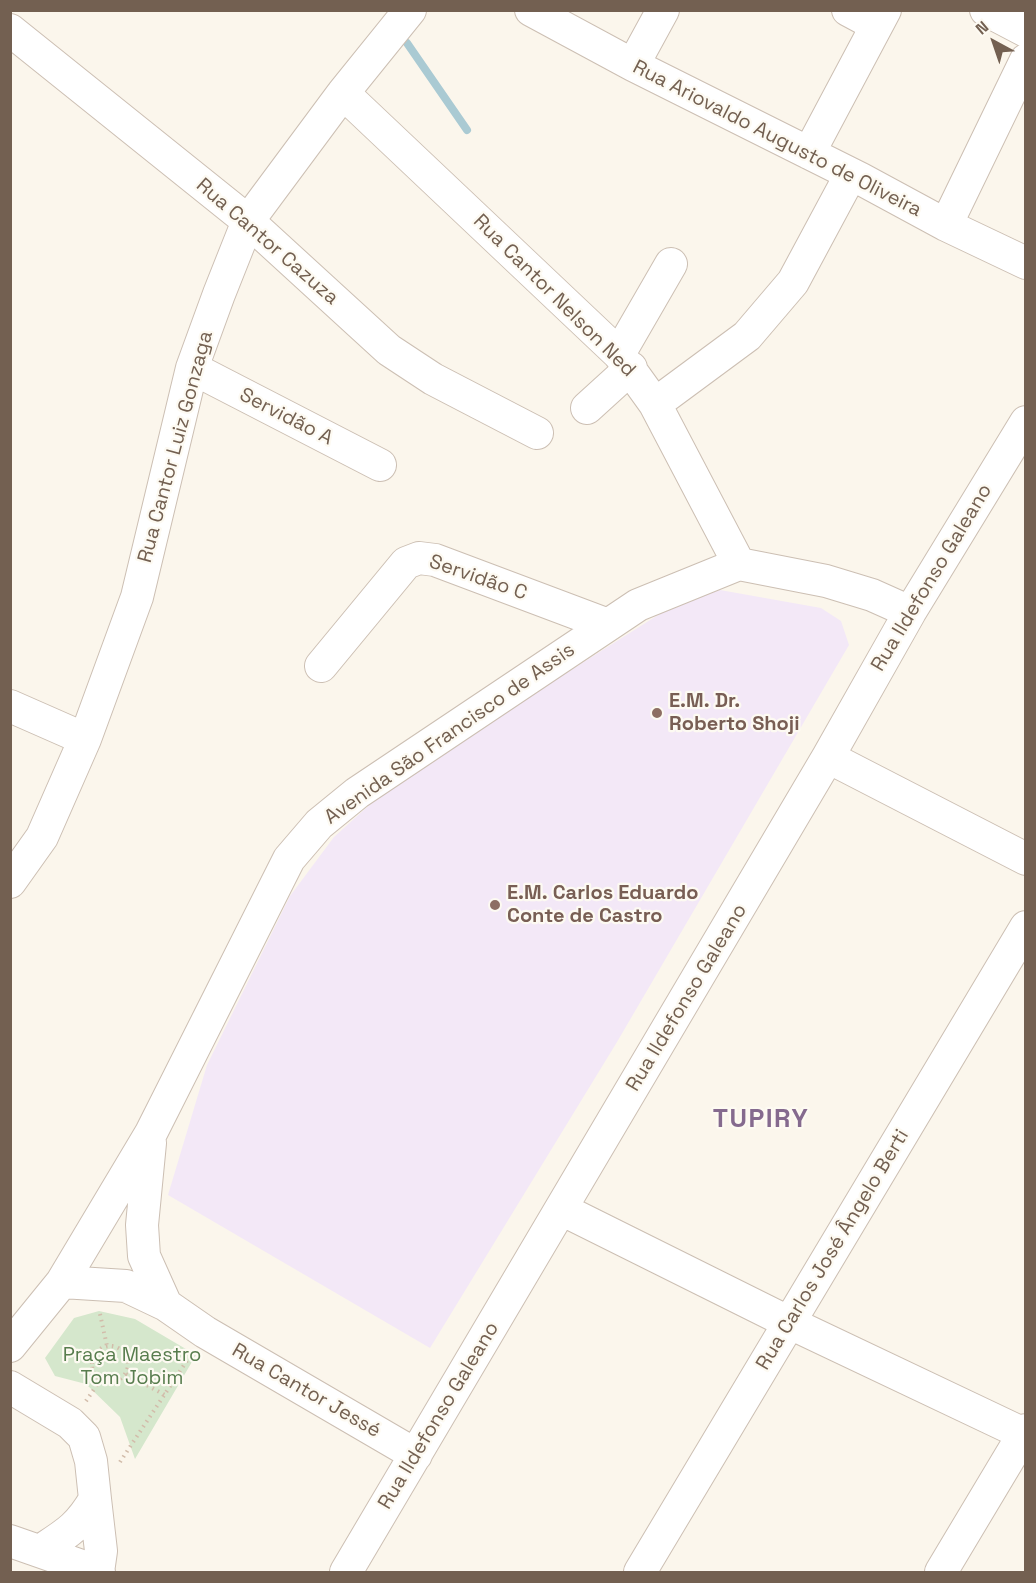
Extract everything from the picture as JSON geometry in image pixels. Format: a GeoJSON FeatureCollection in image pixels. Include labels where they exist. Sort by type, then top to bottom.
{"type":"FeatureCollection","features":[{"type":"Feature","properties":{"kind":"street","name":"Rua Cantor Luiz Gonzaga"},"geometry":{"type":"LineString","coordinates":[[10,882],[42,837],[85,739],[137,597],[192,368],[248,221],[343,93],[410,10]]}},
{"type":"Feature","properties":{"kind":"street","name":"Rua Ariovaldo Augusto de Oliveira"},"geometry":{"type":"LineString","coordinates":[[531,10],[633,66],[851,174],[946,225],[1026,263]]}},
{"type":"Feature","properties":{"kind":"street"},"geometry":{"type":"LineString","coordinates":[[633,66],[663,10]]}},
{"type":"Feature","properties":{"kind":"street"},"geometry":{"type":"LineString","coordinates":[[809,153],[881,18],[848,10]]}},
{"type":"Feature","properties":{"kind":"street"},"geometry":{"type":"LineString","coordinates":[[986,10],[1026,32]]}},
{"type":"Feature","properties":{"kind":"street","name":"Rua Cantor Cazuza"},"geometry":{"type":"LineString","coordinates":[[10,30],[248,221],[389,350],[434,379],[537,433]]}},
{"type":"Feature","properties":{"kind":"street"},"geometry":{"type":"LineString","coordinates":[[946,225],[1026,60]]}},
{"type":"Feature","properties":{"kind":"street","name":"Rua Cantor Nelson Ned"},"geometry":{"type":"LineString","coordinates":[[343,93],[625,361],[655,404],[739,564]]}},
{"type":"Feature","properties":{"kind":"street"},"geometry":{"type":"LineString","coordinates":[[655,404],[747,336],[793,282],[851,174]]}},
{"type":"Feature","properties":{"kind":"street"},"geometry":{"type":"LineString","coordinates":[[587,408],[625,361],[672,264]]}},
{"type":"Feature","properties":{"kind":"street","name":"Servidão A"},"geometry":{"type":"LineString","coordinates":[[192,368],[380,465]]}},
{"type":"Feature","properties":{"kind":"street","name":"Rua Ildefonso Galeano"},"geometry":{"type":"LineString","coordinates":[[346,1572],[828,757],[910,612],[1026,422]]}},
{"type":"Feature","properties":{"kind":"street","name":"Servidão C"},"geometry":{"type":"LineString","coordinates":[[321,666],[406,563],[419,558],[435,560],[608,625]]}},
{"type":"Feature","properties":{"kind":"street"},"geometry":{"type":"LineString","coordinates":[[739,564],[826,581],[872,595],[910,612]]}},
{"type":"Feature","properties":{"kind":"street","name":"Avenida São Francisco de Assis"},"geometry":{"type":"LineString","coordinates":[[10,1346],[62,1282],[151,1133],[289,859],[319,824],[357,793],[638,605],[739,564]]}},
{"type":"Feature","properties":{"kind":"street"},"geometry":{"type":"LineString","coordinates":[[10,706],[85,739]]}},
{"type":"Feature","properties":{"kind":"street"},"geometry":{"type":"LineString","coordinates":[[828,757],[1026,859]]}},
{"type":"Feature","properties":{"kind":"street","name":"Rua Carlos José Ângelo Berti"},"geometry":{"type":"LineString","coordinates":[[640,1572],[1026,927]]}},
{"type":"Feature","properties":{"kind":"street"},"geometry":{"type":"LineString","coordinates":[[151,1133],[142,1225],[144,1256],[166,1305]]}},
{"type":"Feature","properties":{"kind":"street"},"geometry":{"type":"LineString","coordinates":[[561,1209],[790,1323],[1025,1433],[941,1572]]}},
{"type":"Feature","properties":{"kind":"street","name":"Rua Cantor Jessé"},"geometry":{"type":"LineString","coordinates":[[62,1282],[126,1286],[166,1305],[205,1332],[416,1455]]}},
{"type":"Feature","properties":{"kind":"street"},"geometry":{"type":"LineString","coordinates":[[10,1388],[70,1423],[84,1437],[91,1461],[101,1551],[99,1572],[10,1541]]}},
{"type":"Feature","properties":{"kind":"street"},"geometry":{"type":"LineString","coordinates":[[40,1551],[71,1531],[84,1519],[95,1499]]}},
{"type":"Feature","properties":{"kind":"path"},"geometry":{"type":"LineString","coordinates":[[95,1499],[205,1332]]}},
{"type":"Feature","properties":{"kind":"path"},"geometry":{"type":"LineString","coordinates":[[106,1346],[120,1348],[128,1360],[126,1374],[114,1381],[101,1379],[93,1368],[95,1354],[106,1346]]}},
{"type":"Feature","properties":{"kind":"path"},"geometry":{"type":"LineString","coordinates":[[126,1374],[165,1395]]}},
{"type":"Feature","properties":{"kind":"shaded area"},"geometry":{"type":"Polygon","coordinates":[[[720,590],[821,608],[841,621],[849,645],[617,1042],[430,1348],[168,1195],[207,1065],[290,896],[334,837],[397,780],[677,603],[720,590]]]}},
{"type":"Feature","properties":{"kind":"green space","name":"Praça Maestro Tom Jobim"},"geometry":{"type":"Polygon","coordinates":[[[99,1311],[135,1319],[196,1355],[135,1459],[120,1417],[86,1384],[55,1376],[45,1358],[74,1318],[99,1311]]]}},
{"type":"Feature","properties":{"kind":"waterway"},"geometry":{"type":"LineString","coordinates":[[407,43],[467,130]]}},
{"type":"Feature","properties":{"kind":"place","name":"E.M. Dr. Roberto Shoji"},"geometry":{"type":"Point","coordinates":[657,713]}},
{"type":"Feature","properties":{"kind":"place","name":"E.M. Carlos Eduardo Conte de Castro"},"geometry":{"type":"Point","coordinates":[495,905]}},
{"type":"Feature","properties":{"kind":"district","name":"TUPIRY"},"geometry":{"type":"Point","coordinates":[761,1120]}}]}
